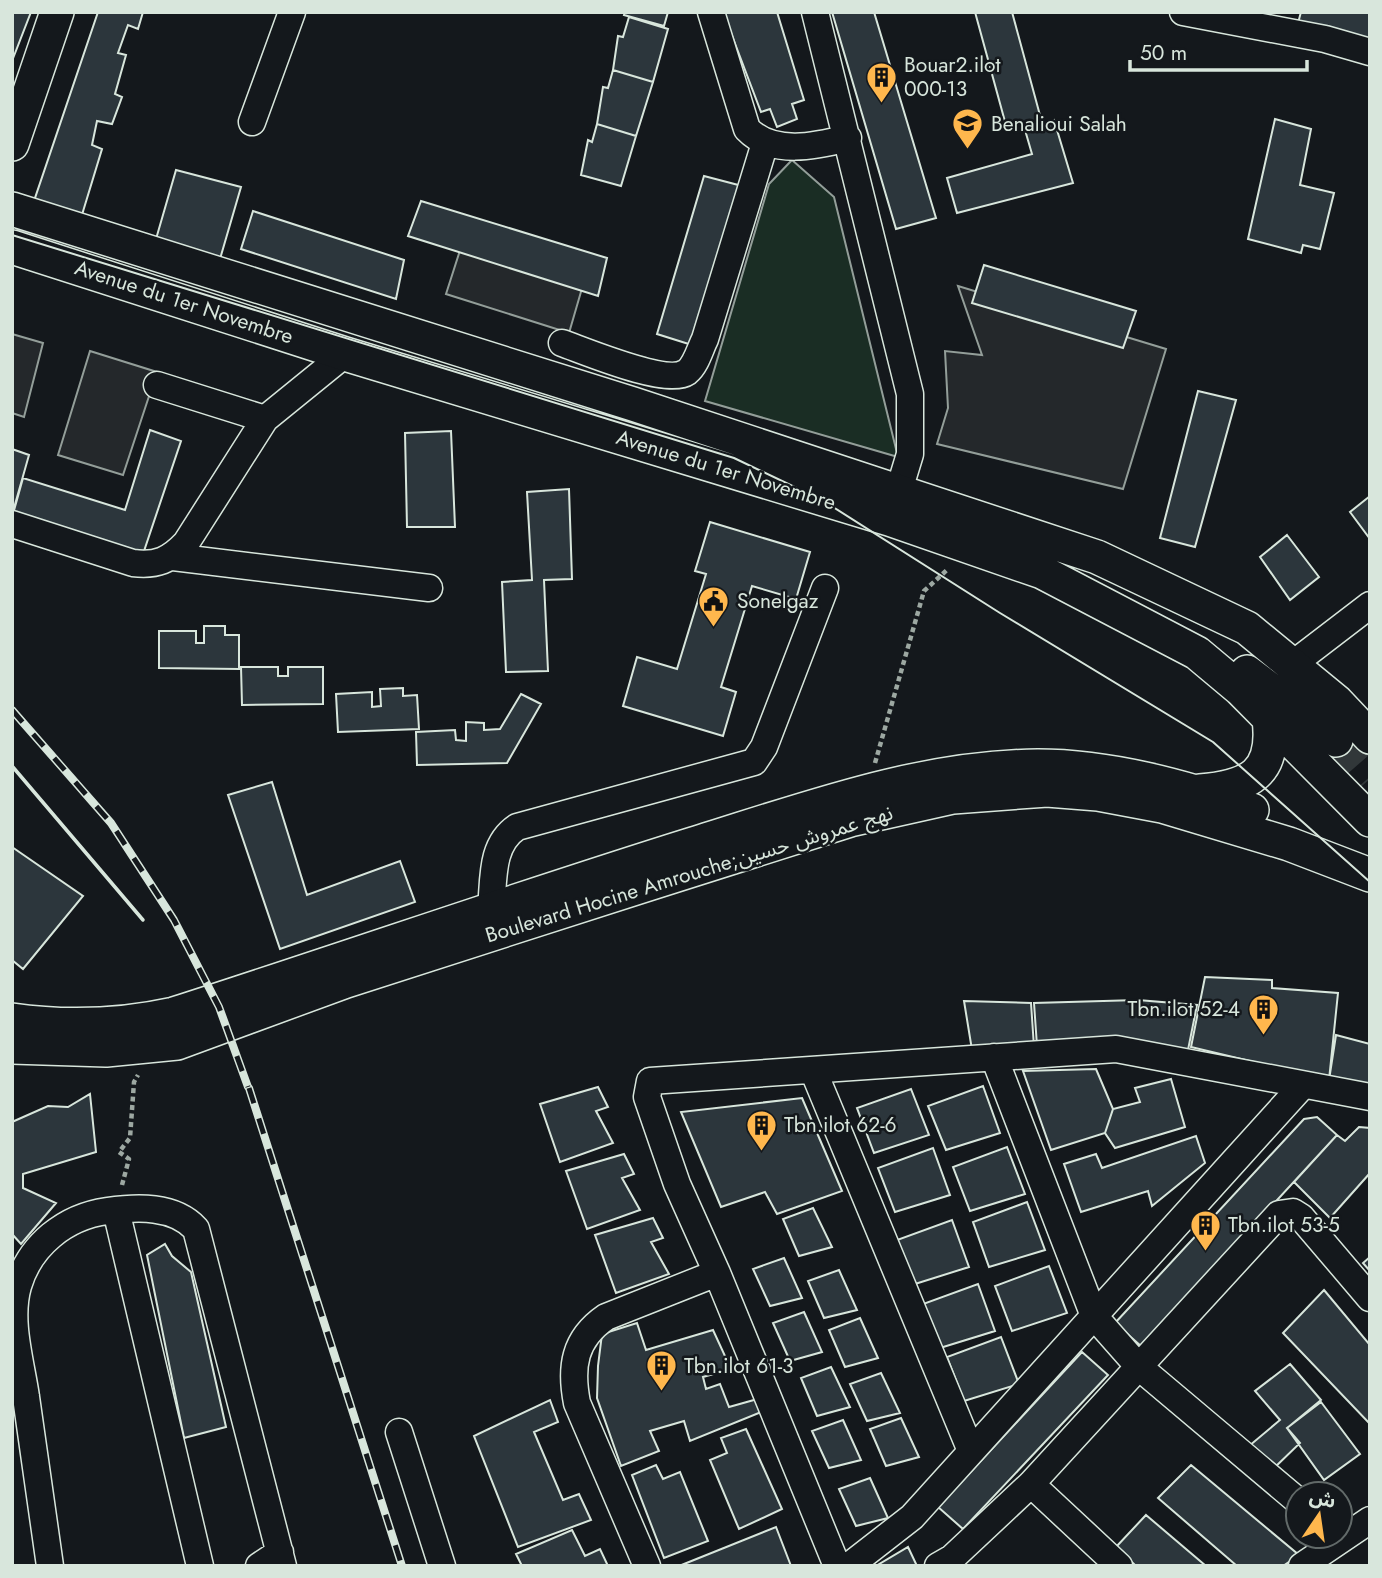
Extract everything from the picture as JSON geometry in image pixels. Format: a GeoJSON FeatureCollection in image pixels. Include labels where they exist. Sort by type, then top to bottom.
{"type":"FeatureCollection","features":[{"type":"Feature","properties":{"kind":"main road"},"geometry":{"type":"LineString","coordinates":[[12,144],[57,12]]}},
{"type":"Feature","properties":{"kind":"main road","name":"Avenue du 1er Novembre"},"geometry":{"type":"LineString","coordinates":[[12,209],[895,506],[958,544],[1042,572],[1197,653],[1240,689],[1370,820]]}},
{"type":"Feature","properties":{"kind":"main road","name":"Avenue du 1er Novembre"},"geometry":{"type":"LineString","coordinates":[[12,247],[345,354],[895,506],[1097,556],[1247,628],[1337,702],[1370,737]]}},
{"type":"Feature","properties":{"kind":"main road"},"geometry":{"type":"LineString","coordinates":[[1042,572],[1135,601],[1171,618],[1205,639],[1336,740],[1268,669],[1233,638],[1157,584]]}},
{"type":"Feature","properties":{"kind":"main road"},"geometry":{"type":"LineString","coordinates":[[1198,792],[1232,788],[1259,770],[1270,755],[1269,719]]}},
{"type":"Feature","properties":{"kind":"main road","name":"Boulevard Hocine Amrouche;نهج عمروش حسين"},"geometry":{"type":"LineString","coordinates":[[16,1029],[113,1025],[174,1014],[491,909],[867,791],[944,773],[1038,766],[1111,774],[1198,792],[1370,853]]}},
{"type":"Feature","properties":{"kind":"main road","name":"Boulevard Hocine Amrouche;نهج عمروش حسين"},"geometry":{"type":"LineString","coordinates":[[16,1029],[106,1050],[153,1047],[213,1032],[346,981],[850,820],[953,797],[1047,790],[1098,794],[1149,803],[1289,844],[1370,875]]}},
{"type":"Feature","properties":{"kind":"street"},"geometry":{"type":"LineString","coordinates":[[252,122],[292,12]]}},
{"type":"Feature","properties":{"kind":"street"},"geometry":{"type":"LineString","coordinates":[[711,12],[747,129],[765,143],[818,145],[848,138]]}},
{"type":"Feature","properties":{"kind":"street"},"geometry":{"type":"LineString","coordinates":[[814,12],[848,138],[910,394],[910,454],[895,506]]}},
{"type":"Feature","properties":{"kind":"street"},"geometry":{"type":"LineString","coordinates":[[1183,12],[1325,39],[1370,52]]}},
{"type":"Feature","properties":{"kind":"street"},"geometry":{"type":"LineString","coordinates":[[562,343],[637,369],[677,376],[691,369],[705,339],[765,143]]}},
{"type":"Feature","properties":{"kind":"street"},"geometry":{"type":"LineString","coordinates":[[173,557],[186,543],[265,419],[345,354]]}},
{"type":"Feature","properties":{"kind":"street"},"geometry":{"type":"LineString","coordinates":[[157,385],[265,419]]}},
{"type":"Feature","properties":{"kind":"street"},"geometry":{"type":"LineString","coordinates":[[12,524],[133,563],[148,565],[173,557],[429,588]]}},
{"type":"Feature","properties":{"kind":"street"},"geometry":{"type":"LineString","coordinates":[[491,909],[497,853],[503,836],[517,827],[754,762],[764,747],[825,588]]}},
{"type":"Feature","properties":{"kind":"street"},"geometry":{"type":"LineString","coordinates":[[1293,664],[1370,605]]}},
{"type":"Feature","properties":{"kind":"street"},"geometry":{"type":"LineString","coordinates":[[837,1566],[717,1273],[677,1184],[647,1097],[647,1084],[664,1079],[1116,1049],[1370,1097]]}},
{"type":"Feature","properties":{"kind":"street"},"geometry":{"type":"LineString","coordinates":[[994,1058],[1094,1316],[1139,1367],[1284,1489]]}},
{"type":"Feature","properties":{"kind":"street"},"geometry":{"type":"LineString","coordinates":[[813,1070],[971,1451]]}},
{"type":"Feature","properties":{"kind":"street"},"geometry":{"type":"LineString","coordinates":[[849,1566],[912,1517],[1303,1085]]}},
{"type":"Feature","properties":{"kind":"street"},"geometry":{"type":"LineString","coordinates":[[50,1566],[16,1331],[18,1287],[38,1248],[54,1232],[94,1213],[116,1210],[164,1210],[188,1219],[197,1228],[274,1561]]}},
{"type":"Feature","properties":{"kind":"street"},"geometry":{"type":"LineString","coordinates":[[116,1210],[200,1566]]}},
{"type":"Feature","properties":{"kind":"street"},"geometry":{"type":"LineString","coordinates":[[949,1563],[1031,1484],[1279,1213],[1293,1212],[1301,1217],[1370,1298]]}},
{"type":"Feature","properties":{"kind":"street"},"geometry":{"type":"LineString","coordinates":[[647,1566],[577,1403],[573,1383],[576,1351],[590,1328],[606,1317],[717,1273]]}},
{"type":"Feature","properties":{"kind":"street"},"geometry":{"type":"LineString","coordinates":[[399,1432],[442,1566]]}},
{"type":"Feature","properties":{"kind":"street"},"geometry":{"type":"LineString","coordinates":[[1031,1484],[1119,1566]]}},
{"type":"Feature","properties":{"kind":"street"},"geometry":{"type":"LineString","coordinates":[[1354,1529],[1370,1520]]}},
{"type":"Feature","properties":{"kind":"street"},"geometry":{"type":"LineString","coordinates":[[1302,1566],[1324,1550]]}},
{"type":"Feature","properties":{"kind":"path"},"geometry":{"type":"LineString","coordinates":[[867,791],[924,591],[948,569],[958,544]]}},
{"type":"Feature","properties":{"kind":"path"},"geometry":{"type":"LineString","coordinates":[[116,1210],[129,1159],[119,1152],[130,1138],[134,1082],[153,1047]]}},
{"type":"Feature","properties":{"kind":"green space"},"geometry":{"type":"Polygon","coordinates":[[[792,160],[834,197],[898,457],[705,401],[769,184],[792,160]]]}},
{"type":"Feature","properties":{"kind":"shaded area"},"geometry":{"type":"Polygon","coordinates":[[[463,241],[585,278],[569,333],[446,294],[463,241]]]}},
{"type":"Feature","properties":{"kind":"shaded area"},"geometry":{"type":"Polygon","coordinates":[[[958,286],[1166,349],[1123,489],[937,444],[948,408],[945,351],[982,355],[958,286]]]}},
{"type":"Feature","properties":{"kind":"shaded area"},"geometry":{"type":"Polygon","coordinates":[[[12,334],[43,343],[24,417],[12,413],[12,334]]]}},
{"type":"Feature","properties":{"kind":"shaded area"},"geometry":{"type":"Polygon","coordinates":[[[90,351],[157,372],[123,475],[58,455],[90,351]]]}},
{"type":"Feature","properties":{"kind":"building"},"geometry":{"type":"Polygon","coordinates":[[[12,12],[31,12],[12,61],[12,12]]]}},
{"type":"Feature","properties":{"kind":"building"},"geometry":{"type":"Polygon","coordinates":[[[98,12],[143,12],[138,29],[128,25],[118,53],[126,55],[115,94],[122,97],[112,124],[97,121],[92,145],[102,149],[81,218],[34,201],[98,12]]]}},
{"type":"Feature","properties":{"kind":"building"},"geometry":{"type":"Polygon","coordinates":[[[625,12],[668,12],[664,26],[624,15],[625,12]]]}},
{"type":"Feature","properties":{"kind":"building"},"geometry":{"type":"Polygon","coordinates":[[[723,12],[777,12],[804,100],[792,104],[797,119],[777,127],[770,109],[761,112],[723,12]]]}},
{"type":"Feature","properties":{"kind":"building","name":"Bouar2.ilot 000-13"},"geometry":{"type":"Polygon","coordinates":[[[832,12],[874,12],[936,218],[896,229],[832,12]]]}},
{"type":"Feature","properties":{"kind":"building"},"geometry":{"type":"Polygon","coordinates":[[[975,12],[1012,12],[1041,119],[1007,129],[975,12]]]}},
{"type":"Feature","properties":{"kind":"building"},"geometry":{"type":"Polygon","coordinates":[[[1301,12],[1370,12],[1370,41],[1298,23],[1301,12]]]}},
{"type":"Feature","properties":{"kind":"building"},"geometry":{"type":"Polygon","coordinates":[[[629,17],[668,29],[653,82],[613,70],[618,36],[623,37],[629,17]]]}},
{"type":"Feature","properties":{"kind":"building"},"geometry":{"type":"Polygon","coordinates":[[[613,70],[653,82],[636,136],[597,124],[603,87],[608,88],[613,70]]]}},
{"type":"Feature","properties":{"kind":"building"},"geometry":{"type":"Polygon","coordinates":[[[1275,119],[1311,129],[1300,185],[1334,193],[1320,249],[1303,245],[1301,253],[1248,239],[1275,119]]]}},
{"type":"Feature","properties":{"kind":"building"},"geometry":{"type":"Polygon","coordinates":[[[1054,120],[1073,183],[957,213],[947,178],[1032,154],[1025,130],[1054,120]]]}},
{"type":"Feature","properties":{"kind":"building"},"geometry":{"type":"Polygon","coordinates":[[[597,124],[636,136],[621,186],[581,175],[588,140],[592,142],[597,124]]]}},
{"type":"Feature","properties":{"kind":"building"},"geometry":{"type":"Polygon","coordinates":[[[176,170],[241,187],[220,259],[156,239],[176,170]]]}},
{"type":"Feature","properties":{"kind":"building"},"geometry":{"type":"Polygon","coordinates":[[[704,176],[746,187],[695,346],[657,334],[704,176]]]}},
{"type":"Feature","properties":{"kind":"building"},"geometry":{"type":"Polygon","coordinates":[[[421,201],[607,258],[598,296],[408,236],[421,201]]]}},
{"type":"Feature","properties":{"kind":"building"},"geometry":{"type":"Polygon","coordinates":[[[253,211],[404,260],[396,299],[241,249],[253,211]]]}},
{"type":"Feature","properties":{"kind":"building"},"geometry":{"type":"Polygon","coordinates":[[[984,265],[1136,311],[1123,348],[972,303],[984,265]]]}},
{"type":"Feature","properties":{"kind":"building"},"geometry":{"type":"Polygon","coordinates":[[[1198,391],[1236,400],[1195,547],[1160,538],[1198,391]]]}},
{"type":"Feature","properties":{"kind":"building"},"geometry":{"type":"Polygon","coordinates":[[[150,430],[181,441],[143,554],[13,514],[23,478],[125,510],[150,430]]]}},
{"type":"Feature","properties":{"kind":"building"},"geometry":{"type":"Polygon","coordinates":[[[451,431],[455,527],[407,527],[405,433],[451,431]]]}},
{"type":"Feature","properties":{"kind":"building"},"geometry":{"type":"Polygon","coordinates":[[[12,449],[29,455],[14,508],[12,507],[12,449]]]}},
{"type":"Feature","properties":{"kind":"building"},"geometry":{"type":"Polygon","coordinates":[[[569,489],[572,579],[544,580],[548,671],[506,672],[502,582],[532,580],[527,492],[569,489]]]}},
{"type":"Feature","properties":{"kind":"building"},"geometry":{"type":"Polygon","coordinates":[[[1370,496],[1370,539],[1350,512],[1370,496]]]}},
{"type":"Feature","properties":{"kind":"building","name":"Sonelgaz"},"geometry":{"type":"Polygon","coordinates":[[[710,522],[810,552],[796,599],[752,586],[721,687],[736,692],[723,736],[623,706],[637,657],[677,669],[706,574],[695,571],[710,522]]]}},
{"type":"Feature","properties":{"kind":"building"},"geometry":{"type":"Polygon","coordinates":[[[1287,535],[1319,577],[1290,600],[1260,557],[1287,535]]]}},
{"type":"Feature","properties":{"kind":"building"},"geometry":{"type":"Polygon","coordinates":[[[204,626],[225,626],[225,635],[239,635],[239,669],[159,668],[159,631],[196,631],[196,643],[204,643],[204,626]]]}},
{"type":"Feature","properties":{"kind":"building"},"geometry":{"type":"Polygon","coordinates":[[[241,667],[278,667],[278,676],[288,676],[288,667],[323,667],[323,704],[242,705],[241,667]]]}},
{"type":"Feature","properties":{"kind":"building"},"geometry":{"type":"Polygon","coordinates":[[[403,688],[403,696],[417,695],[419,729],[338,732],[336,694],[372,692],[372,707],[381,706],[380,689],[403,688]]]}},
{"type":"Feature","properties":{"kind":"building"},"geometry":{"type":"Polygon","coordinates":[[[521,694],[541,704],[507,763],[417,765],[416,732],[455,730],[456,740],[466,741],[466,722],[484,723],[484,730],[500,729],[521,694]]]}},
{"type":"Feature","properties":{"kind":"building"},"geometry":{"type":"Polygon","coordinates":[[[272,782],[307,895],[400,861],[415,902],[280,949],[228,795],[272,782]]]}},
{"type":"Feature","properties":{"kind":"building"},"geometry":{"type":"Polygon","coordinates":[[[12,847],[83,896],[23,969],[12,960],[12,847]]]}},
{"type":"Feature","properties":{"kind":"building","name":"Tbn.ilot 52-4"},"geometry":{"type":"Polygon","coordinates":[[[1205,977],[1272,980],[1272,988],[1338,993],[1329,1080],[1191,1047],[1205,977]]]}},
{"type":"Feature","properties":{"kind":"building"},"geometry":{"type":"Polygon","coordinates":[[[1138,1000],[1197,1005],[1188,1050],[1037,1046],[1034,1003],[1138,1000]]]}},
{"type":"Feature","properties":{"kind":"building"},"geometry":{"type":"Polygon","coordinates":[[[964,1001],[1031,1003],[1034,1047],[972,1050],[964,1001]]]}},
{"type":"Feature","properties":{"kind":"building"},"geometry":{"type":"Polygon","coordinates":[[[1336,1035],[1370,1044],[1370,1090],[1329,1080],[1336,1035]]]}},
{"type":"Feature","properties":{"kind":"building"},"geometry":{"type":"Polygon","coordinates":[[[1096,1069],[1113,1109],[1105,1133],[1051,1150],[1023,1071],[1096,1069]]]}},
{"type":"Feature","properties":{"kind":"building"},"geometry":{"type":"Polygon","coordinates":[[[1171,1079],[1185,1127],[1115,1148],[1105,1133],[1113,1109],[1140,1102],[1135,1088],[1171,1079]]]}},
{"type":"Feature","properties":{"kind":"building"},"geometry":{"type":"Polygon","coordinates":[[[983,1086],[1000,1133],[946,1150],[928,1106],[983,1086]]]}},
{"type":"Feature","properties":{"kind":"building"},"geometry":{"type":"Polygon","coordinates":[[[598,1087],[608,1107],[596,1111],[613,1143],[560,1162],[540,1104],[598,1087]]]}},
{"type":"Feature","properties":{"kind":"building"},"geometry":{"type":"Polygon","coordinates":[[[911,1089],[929,1135],[874,1153],[857,1108],[911,1089]]]}},
{"type":"Feature","properties":{"kind":"building"},"geometry":{"type":"Polygon","coordinates":[[[90,1094],[96,1152],[23,1174],[23,1188],[56,1203],[21,1244],[12,1234],[12,1122],[48,1106],[68,1107],[90,1094]]]}},
{"type":"Feature","properties":{"kind":"building","name":"Tbn.ilot 62-6"},"geometry":{"type":"Polygon","coordinates":[[[802,1098],[842,1191],[777,1214],[765,1192],[721,1207],[681,1112],[802,1098]]]}},
{"type":"Feature","properties":{"kind":"building","name":"Tbn.ilot 53-5"},"geometry":{"type":"Polygon","coordinates":[[[1317,1117],[1337,1135],[1142,1347],[1115,1323],[1304,1119],[1317,1117]]]}},
{"type":"Feature","properties":{"kind":"building"},"geometry":{"type":"Polygon","coordinates":[[[1359,1127],[1370,1128],[1370,1173],[1330,1218],[1294,1182],[1337,1135],[1345,1141],[1359,1127]]]}},
{"type":"Feature","properties":{"kind":"building"},"geometry":{"type":"Polygon","coordinates":[[[1196,1136],[1205,1163],[1152,1206],[1148,1191],[1081,1212],[1064,1164],[1096,1154],[1102,1168],[1196,1136]]]}},
{"type":"Feature","properties":{"kind":"building"},"geometry":{"type":"Polygon","coordinates":[[[1007,1147],[1025,1194],[970,1211],[953,1167],[1007,1147]]]}},
{"type":"Feature","properties":{"kind":"building"},"geometry":{"type":"Polygon","coordinates":[[[933,1148],[950,1195],[895,1212],[878,1168],[933,1148]]]}},
{"type":"Feature","properties":{"kind":"building"},"geometry":{"type":"Polygon","coordinates":[[[624,1154],[634,1174],[622,1178],[640,1210],[587,1229],[566,1171],[624,1154]]]}},
{"type":"Feature","properties":{"kind":"building"},"geometry":{"type":"Polygon","coordinates":[[[1027,1202],[1045,1250],[989,1267],[973,1222],[1027,1202]]]}},
{"type":"Feature","properties":{"kind":"building"},"geometry":{"type":"Polygon","coordinates":[[[813,1208],[832,1247],[799,1256],[783,1219],[813,1208]]]}},
{"type":"Feature","properties":{"kind":"building"},"geometry":{"type":"Polygon","coordinates":[[[653,1218],[663,1238],[651,1242],[669,1274],[616,1293],[595,1235],[653,1218]]]}},
{"type":"Feature","properties":{"kind":"building"},"geometry":{"type":"Polygon","coordinates":[[[952,1220],[969,1267],[915,1284],[897,1240],[952,1220]]]}},
{"type":"Feature","properties":{"kind":"building"},"geometry":{"type":"Polygon","coordinates":[[[165,1244],[172,1256],[191,1272],[226,1427],[184,1438],[147,1255],[165,1244]]]}},
{"type":"Feature","properties":{"kind":"building"},"geometry":{"type":"Polygon","coordinates":[[[1370,1257],[1370,1271],[1363,1263],[1370,1257]]]}},
{"type":"Feature","properties":{"kind":"building"},"geometry":{"type":"Polygon","coordinates":[[[784,1258],[802,1298],[770,1306],[753,1269],[784,1258]]]}},
{"type":"Feature","properties":{"kind":"building"},"geometry":{"type":"Polygon","coordinates":[[[1049,1266],[1067,1313],[1012,1331],[995,1286],[1049,1266]]]}},
{"type":"Feature","properties":{"kind":"building"},"geometry":{"type":"Polygon","coordinates":[[[839,1270],[857,1310],[824,1318],[808,1281],[839,1270]]]}},
{"type":"Feature","properties":{"kind":"building"},"geometry":{"type":"Polygon","coordinates":[[[978,1284],[995,1331],[940,1348],[923,1304],[978,1284]]]}},
{"type":"Feature","properties":{"kind":"building"},"geometry":{"type":"Polygon","coordinates":[[[1324,1290],[1370,1345],[1370,1424],[1283,1333],[1324,1290]]]}},
{"type":"Feature","properties":{"kind":"building"},"geometry":{"type":"Polygon","coordinates":[[[804,1312],[822,1352],[790,1361],[773,1323],[804,1312]]]}},
{"type":"Feature","properties":{"kind":"building"},"geometry":{"type":"Polygon","coordinates":[[[860,1318],[878,1358],[845,1367],[829,1330],[860,1318]]]}},
{"type":"Feature","properties":{"kind":"building","name":"Tbn.ilot 61-3"},"geometry":{"type":"Polygon","coordinates":[[[637,1323],[646,1350],[713,1330],[731,1369],[703,1377],[706,1389],[720,1384],[729,1407],[761,1398],[766,1410],[690,1441],[684,1421],[650,1431],[659,1451],[621,1466],[597,1398],[598,1366],[602,1334],[637,1323]]]}},
{"type":"Feature","properties":{"kind":"building"},"geometry":{"type":"Polygon","coordinates":[[[1001,1337],[1019,1384],[964,1401],[947,1357],[1001,1337]]]}},
{"type":"Feature","properties":{"kind":"building"},"geometry":{"type":"Polygon","coordinates":[[[1082,1352],[1108,1375],[963,1529],[938,1507],[1082,1352]]]}},
{"type":"Feature","properties":{"kind":"building"},"geometry":{"type":"Polygon","coordinates":[[[1290,1364],[1321,1400],[1287,1428],[1300,1443],[1272,1470],[1249,1446],[1280,1420],[1255,1391],[1290,1364]]]}},
{"type":"Feature","properties":{"kind":"building"},"geometry":{"type":"Polygon","coordinates":[[[831,1367],[850,1407],[817,1416],[801,1378],[831,1367]]]}},
{"type":"Feature","properties":{"kind":"building"},"geometry":{"type":"Polygon","coordinates":[[[881,1373],[900,1413],[867,1421],[850,1384],[881,1373]]]}},
{"type":"Feature","properties":{"kind":"building"},"geometry":{"type":"Polygon","coordinates":[[[550,1400],[558,1422],[534,1432],[563,1500],[579,1494],[591,1520],[518,1547],[474,1436],[550,1400]]]}},
{"type":"Feature","properties":{"kind":"building"},"geometry":{"type":"Polygon","coordinates":[[[1321,1402],[1360,1454],[1324,1480],[1287,1428],[1321,1402]]]}},
{"type":"Feature","properties":{"kind":"building"},"geometry":{"type":"Polygon","coordinates":[[[901,1418],[919,1457],[886,1466],[870,1429],[901,1418]]]}},
{"type":"Feature","properties":{"kind":"building"},"geometry":{"type":"Polygon","coordinates":[[[843,1420],[861,1460],[829,1468],[812,1431],[843,1420]]]}},
{"type":"Feature","properties":{"kind":"building"},"geometry":{"type":"Polygon","coordinates":[[[746,1429],[782,1509],[739,1529],[710,1460],[727,1453],[721,1438],[746,1429]]]}},
{"type":"Feature","properties":{"kind":"building"},"geometry":{"type":"Polygon","coordinates":[[[656,1465],[663,1479],[680,1472],[708,1541],[664,1558],[632,1475],[656,1465]]]}},
{"type":"Feature","properties":{"kind":"building"},"geometry":{"type":"Polygon","coordinates":[[[1191,1465],[1284,1542],[1284,1550],[1293,1550],[1299,1555],[1283,1566],[1237,1566],[1158,1498],[1191,1465]]]}},
{"type":"Feature","properties":{"kind":"building"},"geometry":{"type":"Polygon","coordinates":[[[870,1478],[888,1518],[856,1526],[839,1489],[870,1478]]]}},
{"type":"Feature","properties":{"kind":"building"},"geometry":{"type":"Polygon","coordinates":[[[1146,1515],[1206,1566],[1136,1566],[1116,1547],[1146,1515]]]}},
{"type":"Feature","properties":{"kind":"building"},"geometry":{"type":"Polygon","coordinates":[[[776,1527],[791,1566],[679,1566],[776,1527]]]}},
{"type":"Feature","properties":{"kind":"building"},"geometry":{"type":"Polygon","coordinates":[[[572,1530],[585,1556],[600,1549],[608,1566],[522,1566],[516,1554],[572,1530]]]}},
{"type":"Feature","properties":{"kind":"building"},"geometry":{"type":"Polygon","coordinates":[[[908,1547],[917,1566],[876,1566],[908,1547]]]}},
{"type":"Feature","properties":{"kind":"tunnel"},"geometry":{"type":"LineString","coordinates":[[1336,740],[1370,779]]}},
{"type":"Feature","properties":{"kind":"tram line"},"geometry":{"type":"LineString","coordinates":[[12,235],[734,458],[822,500],[1000,613],[1213,742],[1370,882]]}},
{"type":"Feature","properties":{"kind":"railway"},"geometry":{"type":"LineString","coordinates":[[12,710],[111,823],[174,920],[219,1007],[248,1087]]}},
{"type":"Feature","properties":{"kind":"railway"},"geometry":{"type":"LineString","coordinates":[[249,1088],[402,1566]]}},
{"type":"Feature","properties":{"kind":"wall"},"geometry":{"type":"LineString","coordinates":[[12,766],[143,920]]}},
{"type":"Feature","properties":{"kind":"place","name":"Bouar2.ilot 000-13"},"geometry":{"type":"Point","coordinates":[881,104]}},
{"type":"Feature","properties":{"kind":"place","name":"Benalioui Salah"},"geometry":{"type":"Point","coordinates":[968,151]}},
{"type":"Feature","properties":{"kind":"place","name":"Sonelgaz"},"geometry":{"type":"Point","coordinates":[714,628]}},
{"type":"Feature","properties":{"kind":"place","name":"Tbn.ilot 52-4"},"geometry":{"type":"Point","coordinates":[1263,1036]}},
{"type":"Feature","properties":{"kind":"place","name":"Tbn.ilot 62-6"},"geometry":{"type":"Point","coordinates":[761,1152]}},
{"type":"Feature","properties":{"kind":"place","name":"Tbn.ilot 53-5"},"geometry":{"type":"Point","coordinates":[1205,1252]}},
{"type":"Feature","properties":{"kind":"place","name":"Tbn.ilot 61-3"},"geometry":{"type":"Point","coordinates":[661,1393]}}]}
